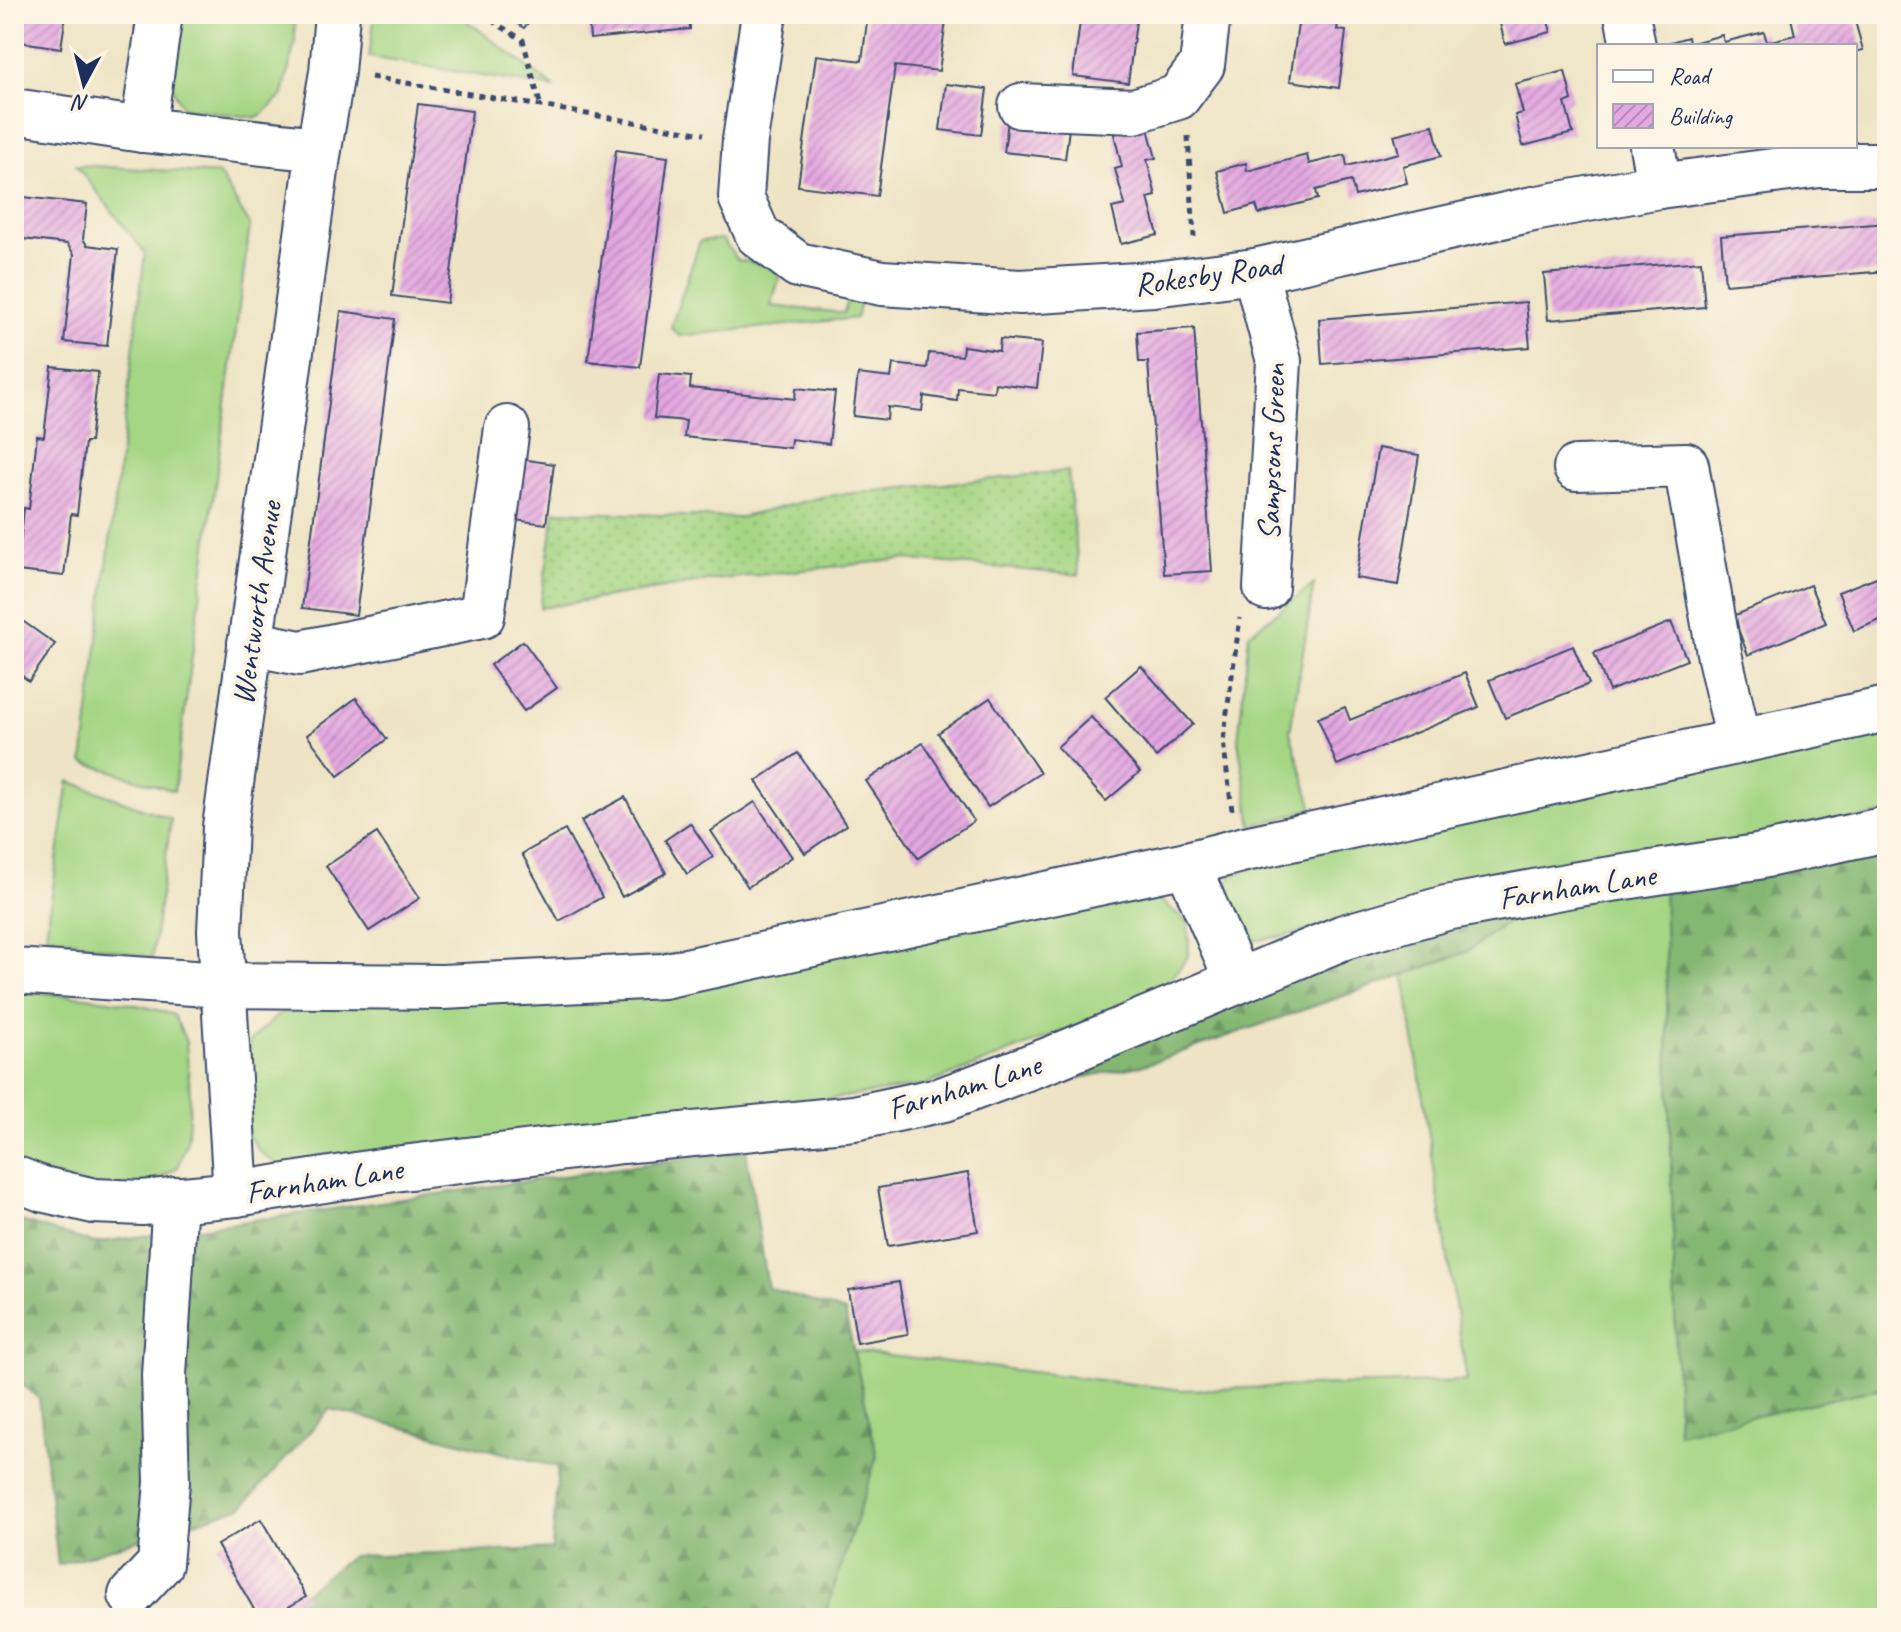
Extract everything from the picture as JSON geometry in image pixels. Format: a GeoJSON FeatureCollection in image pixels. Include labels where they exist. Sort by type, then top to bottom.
{"type":"FeatureCollection","features":[{"type":"Feature","properties":{"kind":"street"},"geometry":{"type":"LineString","coordinates":[[143,130],[160,14]]}},
{"type":"Feature","properties":{"kind":"street","name":"Wentworth Avenue"},"geometry":{"type":"LineString","coordinates":[[236,1194],[220,931],[225,827],[332,72],[337,14]]}},
{"type":"Feature","properties":{"kind":"street","name":"Rokesby Road"},"geometry":{"type":"LineString","coordinates":[[764,14],[745,140],[741,197],[758,235],[798,265],[882,283],[1020,292],[1154,284],[1255,271],[1533,209],[1656,166],[1887,165]]}},
{"type":"Feature","properties":{"kind":"street"},"geometry":{"type":"LineString","coordinates":[[1021,106],[1134,111],[1178,97],[1202,65],[1208,14]]}},
{"type":"Feature","properties":{"kind":"street"},"geometry":{"type":"LineString","coordinates":[[14,111],[143,130],[319,149]]}},
{"type":"Feature","properties":{"kind":"street","name":"Sampsons Green"},"geometry":{"type":"LineString","coordinates":[[1255,271],[1279,361],[1266,588]]}},
{"type":"Feature","properties":{"kind":"street"},"geometry":{"type":"LineString","coordinates":[[250,643],[300,653],[482,616],[507,428]]}},
{"type":"Feature","properties":{"kind":"street"},"geometry":{"type":"LineString","coordinates":[[1576,468],[1686,465],[1720,658],[1739,741]]}},
{"type":"Feature","properties":{"kind":"street"},"geometry":{"type":"LineString","coordinates":[[14,971],[223,985],[443,987],[663,976],[1887,709]]}},
{"type":"Feature","properties":{"kind":"street","name":"Farnham Lane"},"geometry":{"type":"LineString","coordinates":[[14,1178],[42,1189],[94,1201],[142,1203],[236,1194],[394,1169],[622,1141],[854,1118],[929,1102],[1056,1057],[1344,937],[1446,908],[1757,857],[1887,829]]}},
{"type":"Feature","properties":{"kind":"street"},"geometry":{"type":"LineString","coordinates":[[1187,864],[1237,980]]}},
{"type":"Feature","properties":{"kind":"street"},"geometry":{"type":"LineString","coordinates":[[131,1595],[160,1564],[167,1482],[164,1375],[175,1199]]}},
{"type":"Feature","properties":{"kind":"path"},"geometry":{"type":"LineString","coordinates":[[481,14],[523,40],[541,107]]}},
{"type":"Feature","properties":{"kind":"path"},"geometry":{"type":"LineString","coordinates":[[332,72],[745,140]]}},
{"type":"Feature","properties":{"kind":"path"},"geometry":{"type":"LineString","coordinates":[[1178,97],[1186,114],[1195,278]]}},
{"type":"Feature","properties":{"kind":"path"},"geometry":{"type":"LineString","coordinates":[[1245,849],[1230,804],[1223,741],[1239,619],[1266,588]]}},
{"type":"Feature","properties":{"kind":"green space"},"geometry":{"type":"Polygon","coordinates":[[[181,14],[294,14],[295,41],[283,95],[258,118],[183,108],[170,83],[181,14]]]}},
{"type":"Feature","properties":{"kind":"green space"},"geometry":{"type":"Polygon","coordinates":[[[375,14],[458,14],[555,88],[369,57],[375,14]]]}},
{"type":"Feature","properties":{"kind":"green space"},"geometry":{"type":"Polygon","coordinates":[[[76,165],[219,174],[250,225],[174,791],[83,762],[145,253],[76,165]]]}},
{"type":"Feature","properties":{"kind":"green space"},"geometry":{"type":"Polygon","coordinates":[[[722,239],[738,260],[782,268],[771,306],[844,313],[852,278],[866,280],[856,318],[679,336],[671,327],[700,241],[722,239]]]}},
{"type":"Feature","properties":{"kind":"green space"},"geometry":{"type":"Polygon","coordinates":[[[1068,471],[1079,575],[904,559],[713,580],[540,608],[555,511],[738,518],[826,496],[1068,471]]]}},
{"type":"Feature","properties":{"kind":"green space"},"geometry":{"type":"Polygon","coordinates":[[[1314,584],[1290,732],[1313,809],[1252,826],[1238,741],[1249,634],[1314,584]]]}},
{"type":"Feature","properties":{"kind":"green space"},"geometry":{"type":"Polygon","coordinates":[[[1887,729],[1887,813],[1458,894],[1285,936],[1245,942],[1224,923],[1219,904],[1231,877],[1249,867],[1887,729]]]}},
{"type":"Feature","properties":{"kind":"green space"},"geometry":{"type":"Polygon","coordinates":[[[69,781],[171,819],[152,958],[46,935],[69,781]]]}},
{"type":"Feature","properties":{"kind":"green space"},"geometry":{"type":"Polygon","coordinates":[[[1887,838],[1887,1390],[1876,1389],[1678,1433],[1664,877],[1887,838]]]}},
{"type":"Feature","properties":{"kind":"green space"},"geometry":{"type":"Polygon","coordinates":[[[1664,877],[1678,1432],[1876,1389],[1887,1390],[1887,1618],[811,1618],[840,1349],[1183,1390],[1467,1381],[1404,975],[1466,952],[1535,902],[1664,877]]]}},
{"type":"Feature","properties":{"kind":"green space"},"geometry":{"type":"Polygon","coordinates":[[[1152,893],[1188,923],[1189,955],[1166,986],[1092,1020],[923,1086],[502,1144],[283,1168],[261,1153],[243,1128],[235,1078],[251,1040],[277,1016],[303,1002],[1152,893]]]}},
{"type":"Feature","properties":{"kind":"green space"},"geometry":{"type":"Polygon","coordinates":[[[1535,902],[1466,952],[1404,975],[1144,1065],[977,1099],[1253,978],[1535,902]]]}},
{"type":"Feature","properties":{"kind":"green space"},"geometry":{"type":"Polygon","coordinates":[[[14,991],[115,1001],[174,1015],[186,1042],[190,1091],[188,1137],[178,1167],[147,1186],[106,1189],[14,1167],[14,991]]]}},
{"type":"Feature","properties":{"kind":"green space"},"geometry":{"type":"Polygon","coordinates":[[[746,1150],[768,1288],[845,1312],[877,1456],[824,1618],[271,1618],[352,1556],[552,1549],[558,1467],[330,1409],[242,1507],[58,1565],[39,1398],[14,1378],[14,1219],[94,1243],[746,1150]]]}},
{"type":"Feature","properties":{"kind":"building"},"geometry":{"type":"Polygon","coordinates":[[[14,14],[66,14],[61,48],[14,41],[14,14]]]}},
{"type":"Feature","properties":{"kind":"building"},"geometry":{"type":"Polygon","coordinates":[[[504,14],[535,14],[524,28],[504,14]]]}},
{"type":"Feature","properties":{"kind":"building"},"geometry":{"type":"Polygon","coordinates":[[[588,14],[689,14],[690,29],[590,39],[588,14]]]}},
{"type":"Feature","properties":{"kind":"building"},"geometry":{"type":"Polygon","coordinates":[[[868,14],[947,14],[939,71],[895,66],[877,196],[798,186],[816,55],[862,61],[868,14]]]}},
{"type":"Feature","properties":{"kind":"building"},"geometry":{"type":"Polygon","coordinates":[[[1081,14],[1137,14],[1128,83],[1073,76],[1081,14]]]}},
{"type":"Feature","properties":{"kind":"building"},"geometry":{"type":"Polygon","coordinates":[[[1291,14],[1339,14],[1337,30],[1346,31],[1339,88],[1290,81],[1298,24],[1290,23],[1291,14]]]}},
{"type":"Feature","properties":{"kind":"building"},"geometry":{"type":"Polygon","coordinates":[[[1485,14],[1546,14],[1551,32],[1505,44],[1498,15],[1486,18],[1485,14]]]}},
{"type":"Feature","properties":{"kind":"building"},"geometry":{"type":"Polygon","coordinates":[[[1807,14],[1853,14],[1863,50],[1857,52],[1857,44],[1689,44],[1722,35],[1724,42],[1764,32],[1767,42],[1795,35],[1791,18],[1807,14]]]}},
{"type":"Feature","properties":{"kind":"building"},"geometry":{"type":"Polygon","coordinates":[[[1688,37],[1689,44],[1664,44],[1688,37]]]}},
{"type":"Feature","properties":{"kind":"building"},"geometry":{"type":"Polygon","coordinates":[[[1565,71],[1572,100],[1565,103],[1573,133],[1523,146],[1515,115],[1523,113],[1515,84],[1565,71]]]}},
{"type":"Feature","properties":{"kind":"building"},"geometry":{"type":"Polygon","coordinates":[[[946,84],[987,89],[981,135],[940,130],[946,84]]]}},
{"type":"Feature","properties":{"kind":"building"},"geometry":{"type":"Polygon","coordinates":[[[418,104],[472,111],[447,303],[392,296],[418,104]]]}},
{"type":"Feature","properties":{"kind":"building"},"geometry":{"type":"Polygon","coordinates":[[[1008,121],[1069,129],[1065,159],[1004,152],[1008,121]]]}},
{"type":"Feature","properties":{"kind":"building"},"geometry":{"type":"Polygon","coordinates":[[[1147,125],[1156,158],[1147,160],[1156,196],[1148,198],[1158,235],[1121,244],[1112,208],[1125,205],[1115,169],[1122,167],[1114,134],[1147,125]]]}},
{"type":"Feature","properties":{"kind":"building"},"geometry":{"type":"Polygon","coordinates":[[[1433,125],[1441,156],[1403,166],[1407,183],[1355,196],[1351,181],[1316,190],[1318,199],[1259,214],[1256,205],[1228,213],[1217,171],[1246,163],[1247,171],[1307,155],[1309,164],[1345,155],[1347,166],[1399,153],[1394,135],[1433,125]]]}},
{"type":"Feature","properties":{"kind":"building"},"geometry":{"type":"Polygon","coordinates":[[[616,150],[668,157],[640,367],[588,361],[616,150]]]}},
{"type":"Feature","properties":{"kind":"building"},"geometry":{"type":"Polygon","coordinates":[[[14,196],[87,204],[83,239],[87,245],[118,249],[107,346],[64,342],[74,254],[67,244],[14,238],[14,196]]]}},
{"type":"Feature","properties":{"kind":"building"},"geometry":{"type":"Polygon","coordinates":[[[1887,223],[1887,271],[1725,284],[1721,236],[1887,223]]]}},
{"type":"Feature","properties":{"kind":"building"},"geometry":{"type":"Polygon","coordinates":[[[1701,261],[1705,307],[1548,320],[1544,274],[1701,261]]]}},
{"type":"Feature","properties":{"kind":"building"},"geometry":{"type":"Polygon","coordinates":[[[1526,302],[1530,347],[1322,364],[1319,319],[1526,302]]]}},
{"type":"Feature","properties":{"kind":"building"},"geometry":{"type":"Polygon","coordinates":[[[341,311],[395,319],[356,615],[302,608],[341,311]]]}},
{"type":"Feature","properties":{"kind":"building"},"geometry":{"type":"Polygon","coordinates":[[[1194,328],[1212,571],[1164,574],[1148,362],[1139,362],[1137,332],[1194,328]]]}},
{"type":"Feature","properties":{"kind":"building"},"geometry":{"type":"Polygon","coordinates":[[[1000,339],[1042,343],[1037,388],[995,383],[994,392],[958,388],[957,401],[924,396],[922,411],[888,407],[887,420],[853,416],[858,374],[891,378],[893,364],[927,368],[929,353],[962,356],[963,346],[999,351],[1000,339]]]}},
{"type":"Feature","properties":{"kind":"building"},"geometry":{"type":"Polygon","coordinates":[[[52,367],[98,372],[90,442],[85,442],[77,515],[71,514],[64,576],[17,571],[24,508],[29,509],[37,436],[44,437],[52,367]]]}},
{"type":"Feature","properties":{"kind":"building"},"geometry":{"type":"Polygon","coordinates":[[[659,374],[691,377],[690,388],[795,399],[796,388],[835,392],[829,444],[791,439],[790,448],[684,437],[686,421],[654,418],[659,374]]]}},
{"type":"Feature","properties":{"kind":"building"},"geometry":{"type":"Polygon","coordinates":[[[1378,448],[1419,455],[1398,585],[1356,578],[1378,448]]]}},
{"type":"Feature","properties":{"kind":"building"},"geometry":{"type":"Polygon","coordinates":[[[515,458],[554,464],[546,524],[506,519],[515,458]]]}},
{"type":"Feature","properties":{"kind":"building"},"geometry":{"type":"Polygon","coordinates":[[[1887,573],[1887,617],[1854,631],[1838,592],[1887,573]]]}},
{"type":"Feature","properties":{"kind":"building"},"geometry":{"type":"Polygon","coordinates":[[[1810,585],[1826,623],[1748,655],[1733,616],[1810,585]]]}},
{"type":"Feature","properties":{"kind":"building"},"geometry":{"type":"Polygon","coordinates":[[[14,615],[55,644],[29,681],[14,670],[14,615]]]}},
{"type":"Feature","properties":{"kind":"building"},"geometry":{"type":"Polygon","coordinates":[[[1671,622],[1687,660],[1609,691],[1594,653],[1671,622]]]}},
{"type":"Feature","properties":{"kind":"building"},"geometry":{"type":"Polygon","coordinates":[[[523,641],[557,688],[524,711],[490,665],[523,641]]]}},
{"type":"Feature","properties":{"kind":"building"},"geometry":{"type":"Polygon","coordinates":[[[1573,646],[1589,684],[1505,718],[1489,680],[1573,646]]]}},
{"type":"Feature","properties":{"kind":"building"},"geometry":{"type":"Polygon","coordinates":[[[1141,666],[1193,724],[1156,757],[1105,697],[1141,666]]]}},
{"type":"Feature","properties":{"kind":"building"},"geometry":{"type":"Polygon","coordinates":[[[1465,673],[1479,707],[1337,765],[1318,718],[1345,707],[1350,720],[1465,673]]]}},
{"type":"Feature","properties":{"kind":"building"},"geometry":{"type":"Polygon","coordinates":[[[356,698],[387,739],[338,776],[307,735],[356,698]]]}},
{"type":"Feature","properties":{"kind":"building"},"geometry":{"type":"Polygon","coordinates":[[[990,698],[1040,773],[988,807],[938,733],[990,698]]]}},
{"type":"Feature","properties":{"kind":"building"},"geometry":{"type":"Polygon","coordinates":[[[1091,717],[1140,772],[1106,801],[1057,747],[1091,717]]]}},
{"type":"Feature","properties":{"kind":"building"},"geometry":{"type":"Polygon","coordinates":[[[923,743],[974,821],[918,858],[866,781],[923,743]]]}},
{"type":"Feature","properties":{"kind":"building"},"geometry":{"type":"Polygon","coordinates":[[[798,753],[846,825],[805,853],[756,781],[798,753]]]}},
{"type":"Feature","properties":{"kind":"building"},"geometry":{"type":"Polygon","coordinates":[[[625,797],[666,873],[622,897],[581,821],[625,797]]]}},
{"type":"Feature","properties":{"kind":"building"},"geometry":{"type":"Polygon","coordinates":[[[755,802],[792,857],[748,887],[711,831],[755,802]]]}},
{"type":"Feature","properties":{"kind":"building"},"geometry":{"type":"Polygon","coordinates":[[[690,823],[713,857],[687,874],[665,840],[690,823]]]}},
{"type":"Feature","properties":{"kind":"building"},"geometry":{"type":"Polygon","coordinates":[[[565,830],[602,897],[559,921],[522,854],[565,830]]]}},
{"type":"Feature","properties":{"kind":"building"},"geometry":{"type":"Polygon","coordinates":[[[377,833],[420,898],[369,931],[326,866],[377,833]]]}},
{"type":"Feature","properties":{"kind":"building"},"geometry":{"type":"Polygon","coordinates":[[[968,1173],[978,1231],[888,1246],[878,1188],[968,1173]]]}},
{"type":"Feature","properties":{"kind":"building"},"geometry":{"type":"Polygon","coordinates":[[[899,1282],[908,1334],[857,1343],[848,1290],[899,1282]]]}},
{"type":"Feature","properties":{"kind":"building"},"geometry":{"type":"Polygon","coordinates":[[[261,1519],[306,1597],[269,1618],[259,1618],[217,1545],[261,1519]]]}},
{"type":"Feature","properties":{"kind":"building"},"geometry":{"type":"Polygon","coordinates":[[[130,1608],[158,1618],[127,1618],[130,1608]]]}}]}
